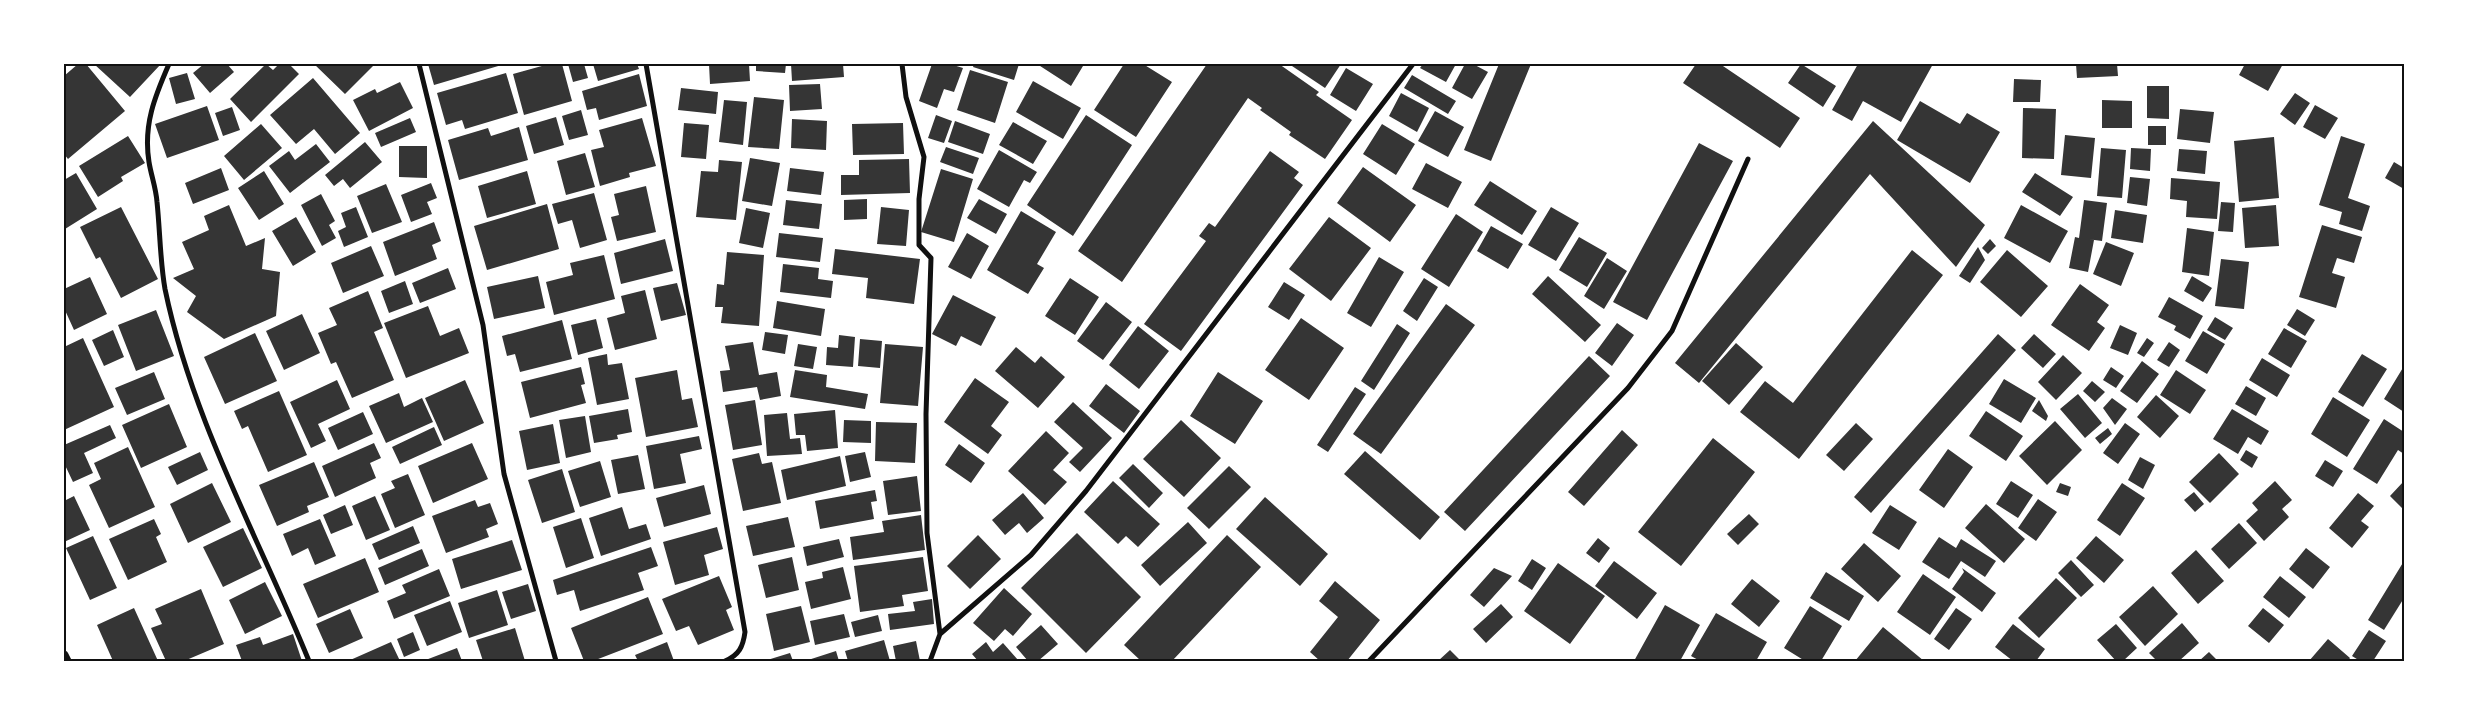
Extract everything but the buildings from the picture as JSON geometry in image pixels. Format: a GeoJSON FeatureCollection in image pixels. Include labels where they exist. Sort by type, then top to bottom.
{"type":"FeatureCollection","features":[{"type":"Feature","properties":{"kind":"street"},"geometry":{"type":"LineString","coordinates":[[169,64],[153,99],[147,126],[149,160],[157,199],[165,287],[175,329],[212,440],[279,588],[309,661]]}},
{"type":"Feature","properties":{"kind":"street"},"geometry":{"type":"LineString","coordinates":[[419,64],[483,325],[504,474],[556,661]]}},
{"type":"Feature","properties":{"kind":"street"},"geometry":{"type":"LineString","coordinates":[[646,64],[745,632],[743,648],[735,657],[725,661]]}},
{"type":"Feature","properties":{"kind":"street"},"geometry":{"type":"LineString","coordinates":[[902,64],[906,97],[924,157],[919,199],[918,245],[931,258],[926,406],[927,534],[940,634],[930,661]]}},
{"type":"Feature","properties":{"kind":"street"},"geometry":{"type":"LineString","coordinates":[[940,634],[1031,555],[1086,492],[1413,64]]}},
{"type":"Feature","properties":{"kind":"street"},"geometry":{"type":"LineString","coordinates":[[1369,661],[1628,388],[1672,331],[1748,159]]}},
{"type":"Feature","properties":{"kind":"street"},"geometry":{"type":"LineString","coordinates":[[64,655],[66,661]]}}]}
